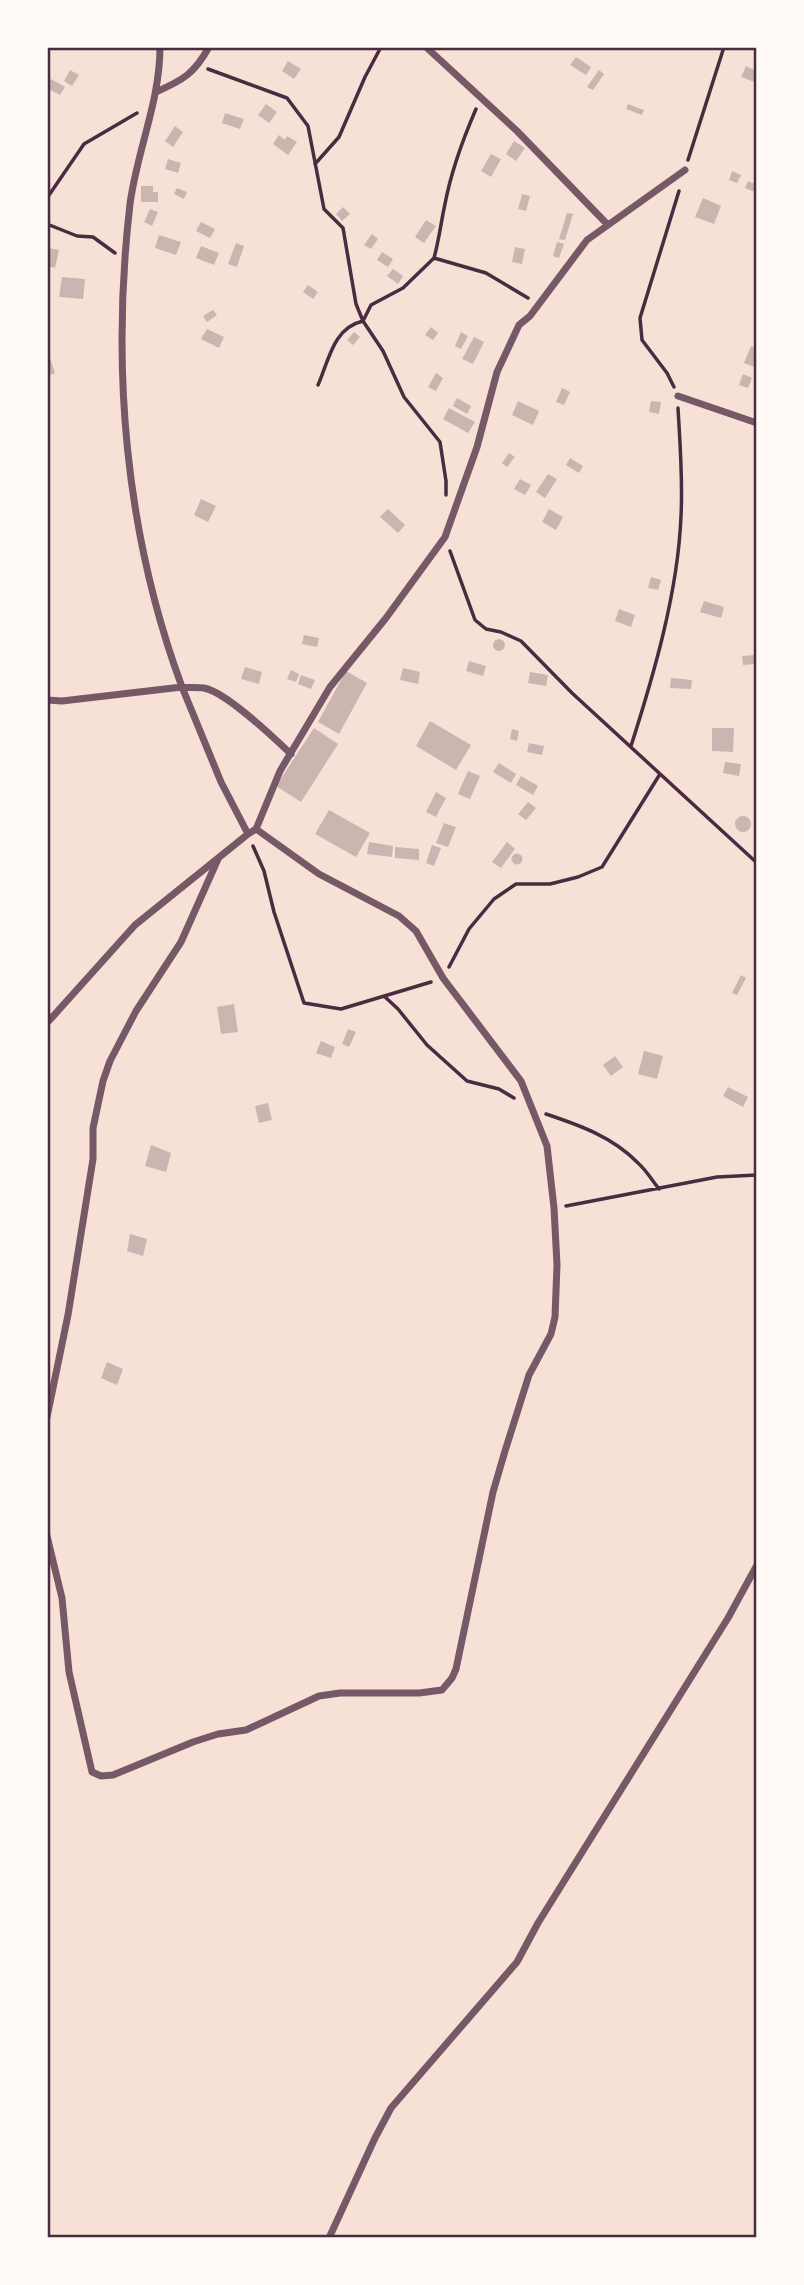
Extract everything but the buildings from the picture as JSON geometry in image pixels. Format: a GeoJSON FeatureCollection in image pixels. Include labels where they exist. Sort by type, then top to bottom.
{"type":"FeatureCollection","features":[{"type":"Feature","properties":{"kind":"street"},"geometry":{"type":"LineString","coordinates":[[160,47],[160,72],[131,203],[127,258],[121,356],[130,478],[152,594],[165,642],[221,782],[248,834]]}},
{"type":"Feature","properties":{"kind":"street"},"geometry":{"type":"LineString","coordinates":[[156,92],[184,79],[198,66],[209,47]]}},
{"type":"Feature","properties":{"kind":"street"},"geometry":{"type":"LineString","coordinates":[[426,47],[517,131],[607,224]]}},
{"type":"Feature","properties":{"kind":"street"},"geometry":{"type":"LineString","coordinates":[[47,1023],[135,925],[256,830],[270,793],[330,687],[386,618],[445,537],[477,447],[497,372],[519,326],[530,316],[587,240],[685,170]]}},
{"type":"Feature","properties":{"kind":"street"},"geometry":{"type":"LineString","coordinates":[[678,396],[757,423]]}},
{"type":"Feature","properties":{"kind":"street"},"geometry":{"type":"LineString","coordinates":[[47,700],[62,701],[182,687],[204,688],[220,694],[264,728],[291,754]]}},
{"type":"Feature","properties":{"kind":"street"},"geometry":{"type":"LineString","coordinates":[[47,1535],[62,1598],[69,1672],[92,1772],[101,1776],[113,1775],[218,1734],[246,1730],[319,1696],[442,1690],[456,1669],[493,1492],[529,1375],[551,1334],[555,1317],[557,1265],[547,1146],[522,1081],[443,978],[416,931],[399,916],[338,885],[256,830]]}},
{"type":"Feature","properties":{"kind":"street"},"geometry":{"type":"LineString","coordinates":[[47,1416],[68,1315],[93,1159],[93,1128],[103,1082],[110,1061],[136,1011],[181,942],[218,859]]}},
{"type":"Feature","properties":{"kind":"street"},"geometry":{"type":"LineString","coordinates":[[328,2238],[391,2108],[517,1962],[538,1923],[728,1618],[757,1565]]}},
{"type":"Feature","properties":{"kind":"path"},"geometry":{"type":"LineString","coordinates":[[315,164],[339,137],[381,47]]}},
{"type":"Feature","properties":{"kind":"path"},"geometry":{"type":"LineString","coordinates":[[198,66],[287,98],[308,126],[324,209],[343,228],[356,304],[363,321],[383,351],[404,397],[440,442],[446,495]]}},
{"type":"Feature","properties":{"kind":"path"},"geometry":{"type":"LineString","coordinates":[[363,321],[371,305],[403,288],[434,258],[445,203],[464,135],[481,99]]}},
{"type":"Feature","properties":{"kind":"path"},"geometry":{"type":"LineString","coordinates":[[47,198],[84,144],[153,103]]}},
{"type":"Feature","properties":{"kind":"path"},"geometry":{"type":"LineString","coordinates":[[47,224],[77,236],[93,237],[112,252],[127,258]]}},
{"type":"Feature","properties":{"kind":"path"},"geometry":{"type":"LineString","coordinates":[[434,258],[486,272],[538,304]]}},
{"type":"Feature","properties":{"kind":"path"},"geometry":{"type":"LineString","coordinates":[[318,385],[334,341],[350,324],[363,321]]}},
{"type":"Feature","properties":{"kind":"path"},"geometry":{"type":"LineString","coordinates":[[445,537],[475,620],[486,629],[521,641],[572,693],[757,863]]}},
{"type":"Feature","properties":{"kind":"path"},"geometry":{"type":"LineString","coordinates":[[248,834],[264,871],[274,912],[304,1003],[341,1009],[443,978],[469,929],[494,898],[516,884],[550,884],[602,867],[660,773]]}},
{"type":"Feature","properties":{"kind":"path"},"geometry":{"type":"LineString","coordinates":[[554,1208],[717,1177],[757,1175]]}}]}
